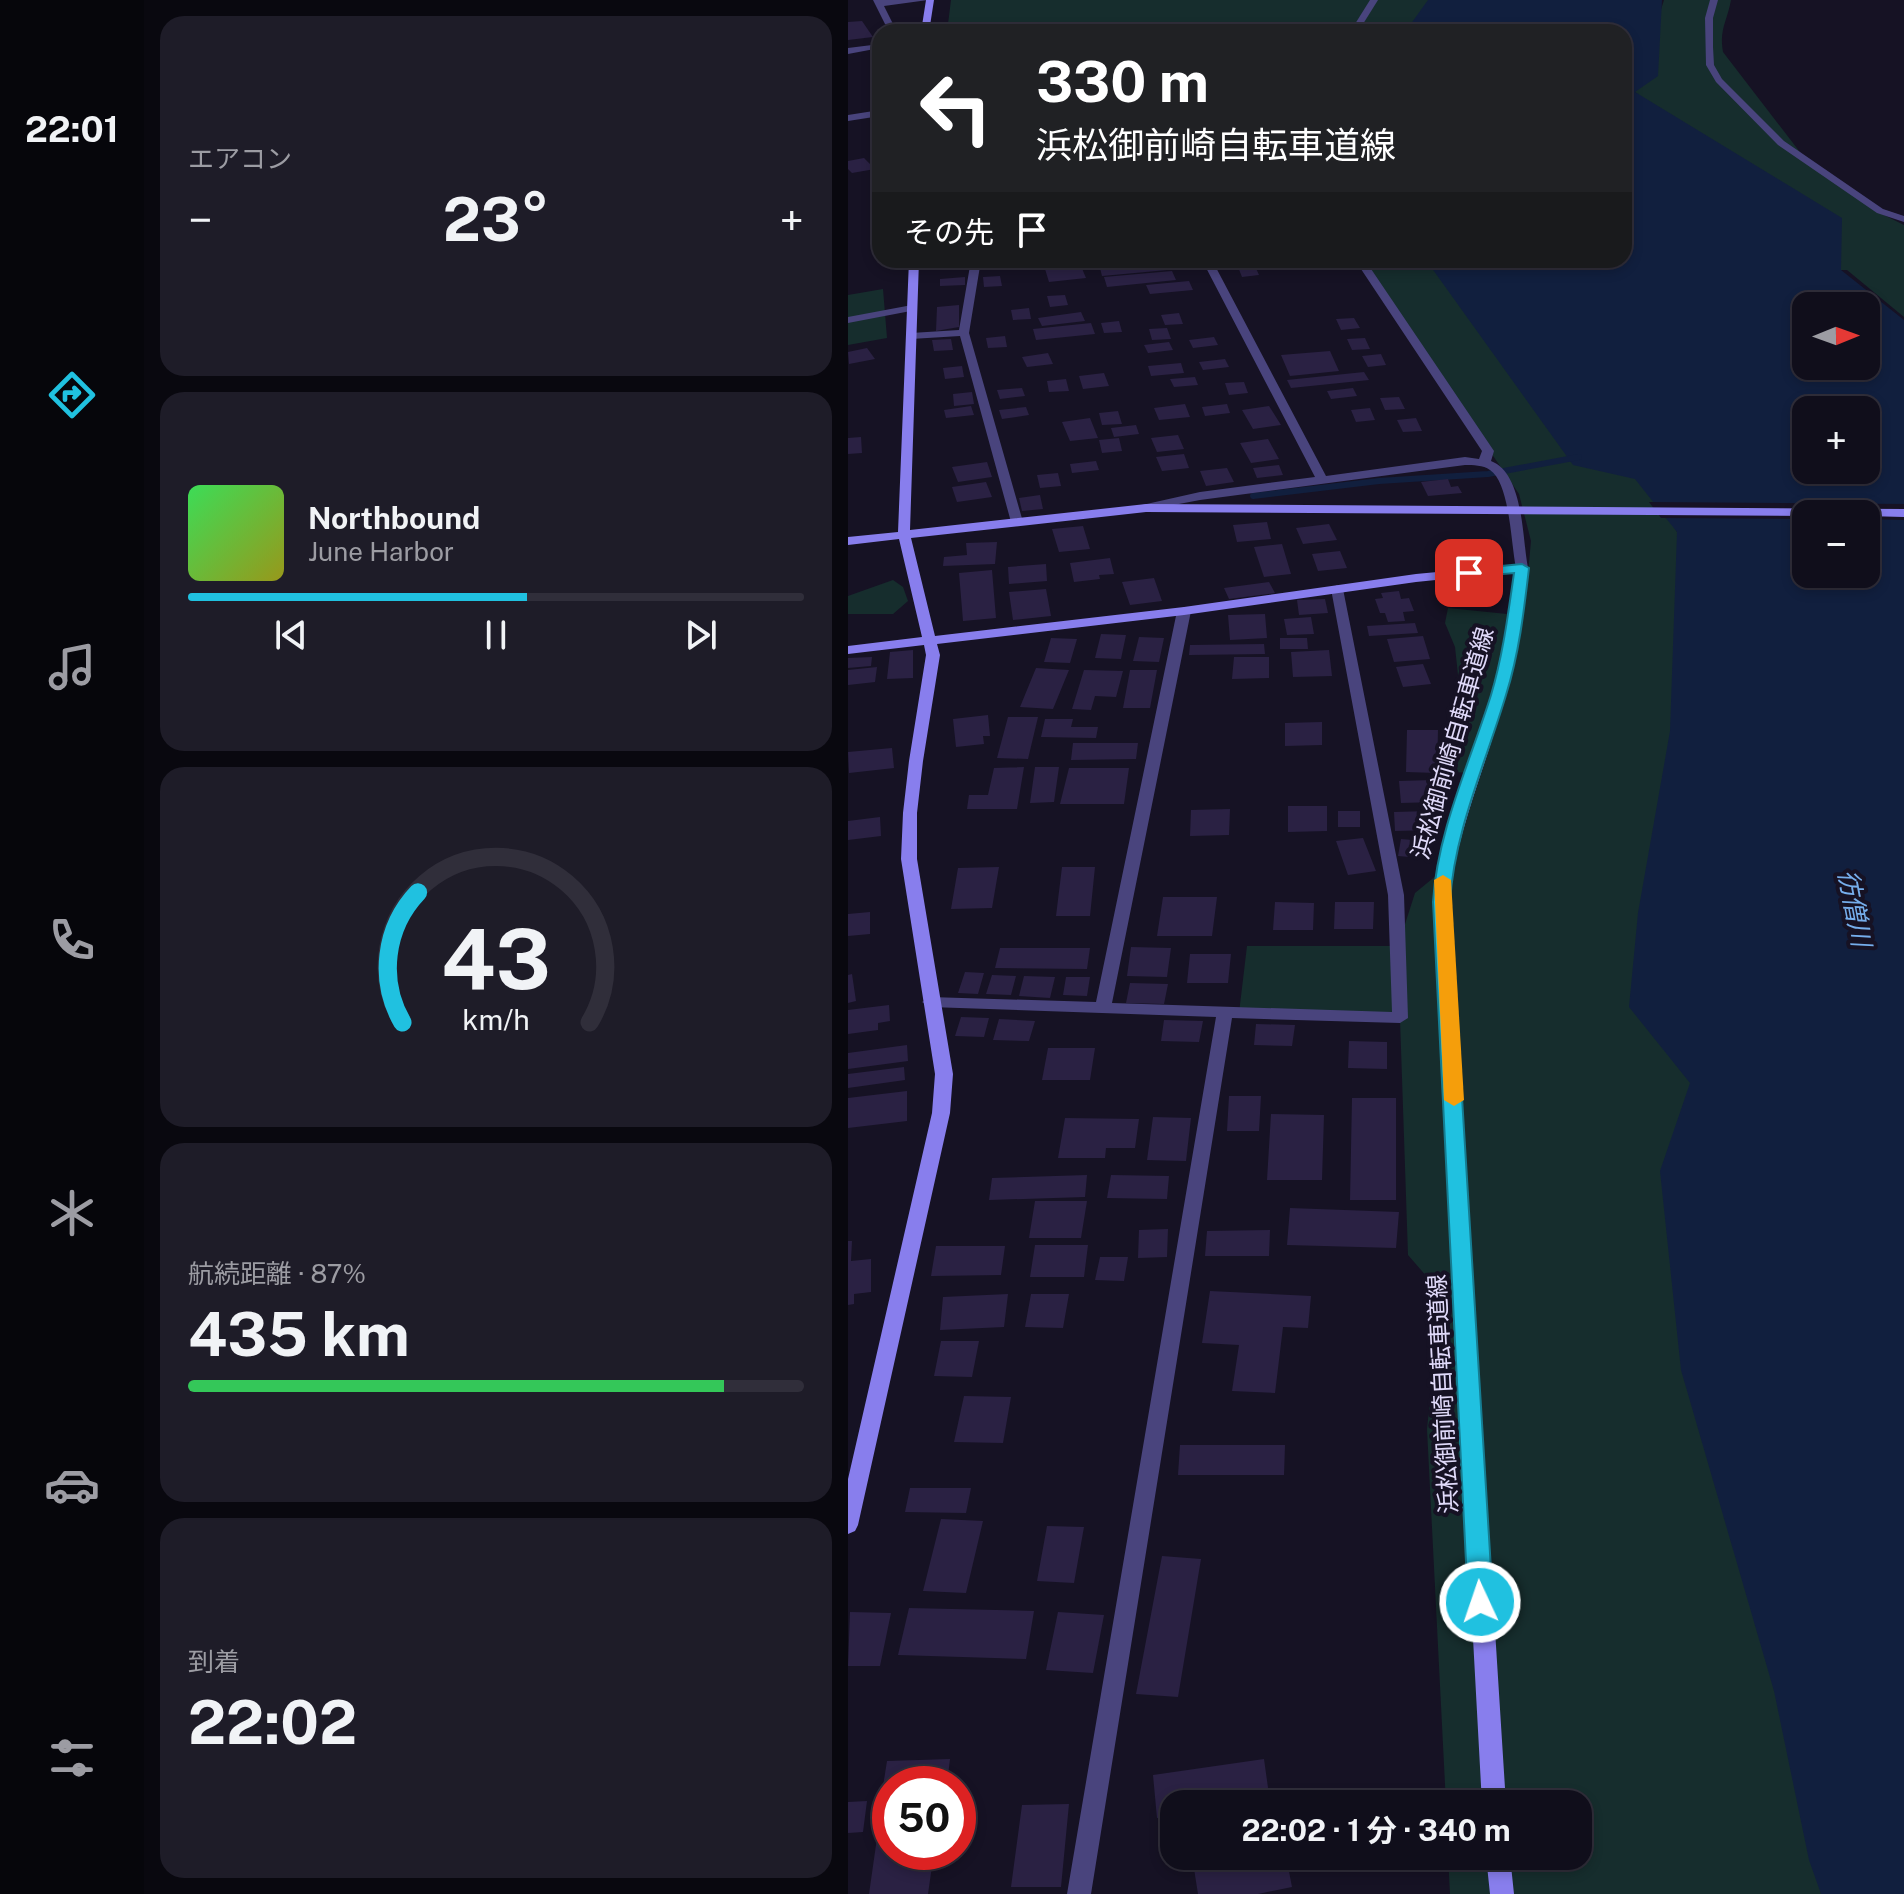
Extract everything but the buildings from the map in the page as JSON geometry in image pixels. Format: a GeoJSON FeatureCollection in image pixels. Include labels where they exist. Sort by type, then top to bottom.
{"type":"FeatureCollection","features":[{"type":"Feature","properties":{"kind":"street"},"geometry":{"type":"LineString","coordinates":[[889,24],[878,2],[927,0],[926,24]]}},
{"type":"Feature","properties":{"kind":"street"},"geometry":{"type":"LineString","coordinates":[[1359,24],[1374,0]]}},
{"type":"Feature","properties":{"kind":"street"},"geometry":{"type":"LineString","coordinates":[[1714,0],[1709,18],[1710,65],[1719,80],[1781,143],[1880,211],[1904,219]]}},
{"type":"Feature","properties":{"kind":"street"},"geometry":{"type":"LineString","coordinates":[[848,51],[872,47]]}},
{"type":"Feature","properties":{"kind":"street"},"geometry":{"type":"LineString","coordinates":[[848,118],[872,114]]}},
{"type":"Feature","properties":{"kind":"street"},"geometry":{"type":"LineString","coordinates":[[848,1525],[941,1113],[944,1074],[909,859],[915,772],[933,655],[904,535],[914,268]]}},
{"type":"Feature","properties":{"kind":"street"},"geometry":{"type":"LineString","coordinates":[[975,268],[964,333],[1017,522]]}},
{"type":"Feature","properties":{"kind":"street"},"geometry":{"type":"LineString","coordinates":[[1211,268],[1322,480]]}},
{"type":"Feature","properties":{"kind":"street"},"geometry":{"type":"LineString","coordinates":[[1365,268],[1488,451],[1484,463]]}},
{"type":"Feature","properties":{"kind":"street"},"geometry":{"type":"LineString","coordinates":[[848,320],[912,308]]}},
{"type":"Feature","properties":{"kind":"street"},"geometry":{"type":"LineString","coordinates":[[911,336],[964,333]]}},
{"type":"Feature","properties":{"kind":"street"},"geometry":{"type":"LineString","coordinates":[[848,541],[1146,508],[1200,496],[1465,461],[1496,468],[1508,483],[1522,568],[1416,578],[1184,611],[848,650]]}},
{"type":"Feature","properties":{"kind":"street"},"geometry":{"type":"LineString","coordinates":[[1146,508],[1904,513]]}},
{"type":"Feature","properties":{"kind":"street","name":"浜松御前崎自転車道線"},"geometry":{"type":"LineString","coordinates":[[1493,1790],[1441,902],[1443,870],[1500,692],[1512,641],[1522,568]]}},
{"type":"Feature","properties":{"kind":"street"},"geometry":{"type":"LineString","coordinates":[[930,1002],[1400,1018],[1396,895],[1337,589]]}},
{"type":"Feature","properties":{"kind":"street"},"geometry":{"type":"LineString","coordinates":[[1103,1008],[1184,611]]}},
{"type":"Feature","properties":{"kind":"street"},"geometry":{"type":"LineString","coordinates":[[1079,1894],[1225,1012]]}},
{"type":"Feature","properties":{"kind":"street"},"geometry":{"type":"LineString","coordinates":[[1499,1870],[1502,1894]]}},
{"type":"Feature","properties":{"kind":"green space"},"geometry":{"type":"Polygon","coordinates":[[[951,0],[1374,0],[1358,24],[948,24],[951,0]]]}},
{"type":"Feature","properties":{"kind":"green space"},"geometry":{"type":"Polygon","coordinates":[[[1376,0],[1439,0],[1415,24],[1362,24],[1376,0]]]}},
{"type":"Feature","properties":{"kind":"green space"},"geometry":{"type":"Polygon","coordinates":[[[1664,0],[1731,0],[1723,31],[1723,52],[1806,160],[1882,214],[1904,225],[1904,317],[1880,297],[1880,292],[1874,292],[1847,270],[1841,270],[1635,92],[1664,0]]]}},
{"type":"Feature","properties":{"kind":"green space"},"geometry":{"type":"Polygon","coordinates":[[[1365,268],[1440,268],[1643,472],[1677,532],[1821,1894],[1450,1894],[1449,1870],[1592,1870],[1592,1790],[1445,1790],[1427,1429],[1436,1344],[1428,1278],[1408,1255],[1400,1019],[1239,1013],[1247,946],[1398,946],[1415,893],[1443,870],[1471,773],[1452,772],[1446,753],[1458,675],[1455,647],[1445,623],[1448,608],[1507,614],[1493,703],[1528,574],[1531,541],[1519,494],[1365,268]]]}},
{"type":"Feature","properties":{"kind":"green space"},"geometry":{"type":"Polygon","coordinates":[[[883,289],[887,338],[848,345],[848,295],[883,289]]]}},
{"type":"Feature","properties":{"kind":"green space"},"geometry":{"type":"Polygon","coordinates":[[[893,580],[903,587],[908,601],[893,614],[848,614],[848,596],[893,580]]]}},
{"type":"Feature","properties":{"kind":"water","name":"彷僧川"},"geometry":{"type":"Polygon","coordinates":[[[1428,0],[1662,0],[1658,76],[1635,92],[1842,218],[1841,270],[1869,292],[1792,292],[1792,380],[1880,380],[1880,301],[1904,320],[1904,1894],[1821,1894],[1809,1860],[1774,1691],[1681,1370],[1660,1171],[1690,1083],[1629,1007],[1638,913],[1670,731],[1677,532],[1635,479],[1573,465],[1432,268],[1632,268],[1632,24],[1411,24],[1428,0]]]}},
{"type":"Feature","properties":{"kind":"pier"},"geometry":{"type":"Polygon","coordinates":[[[1649,502],[1792,503],[1792,519],[1661,518],[1649,502]]]}},
{"type":"Feature","properties":{"kind":"pier"},"geometry":{"type":"Polygon","coordinates":[[[1880,504],[1904,504],[1904,520],[1880,519],[1880,504]]]}},
{"type":"Feature","properties":{"kind":"waterway"},"geometry":{"type":"LineString","coordinates":[[1253,496],[1379,481],[1488,474],[1579,457]]}},
{"type":"Feature","properties":{"kind":"slow traffic"},"geometry":{"type":"LineString","coordinates":[[1443,880],[1441,902],[1454,1100]]}},
{"type":"Feature","properties":{"kind":"route"},"geometry":{"type":"LineString","coordinates":[[1469,573],[1522,568],[1516,621],[1500,692],[1443,870],[1441,902],[1447,961],[1480,1602]]}}]}
